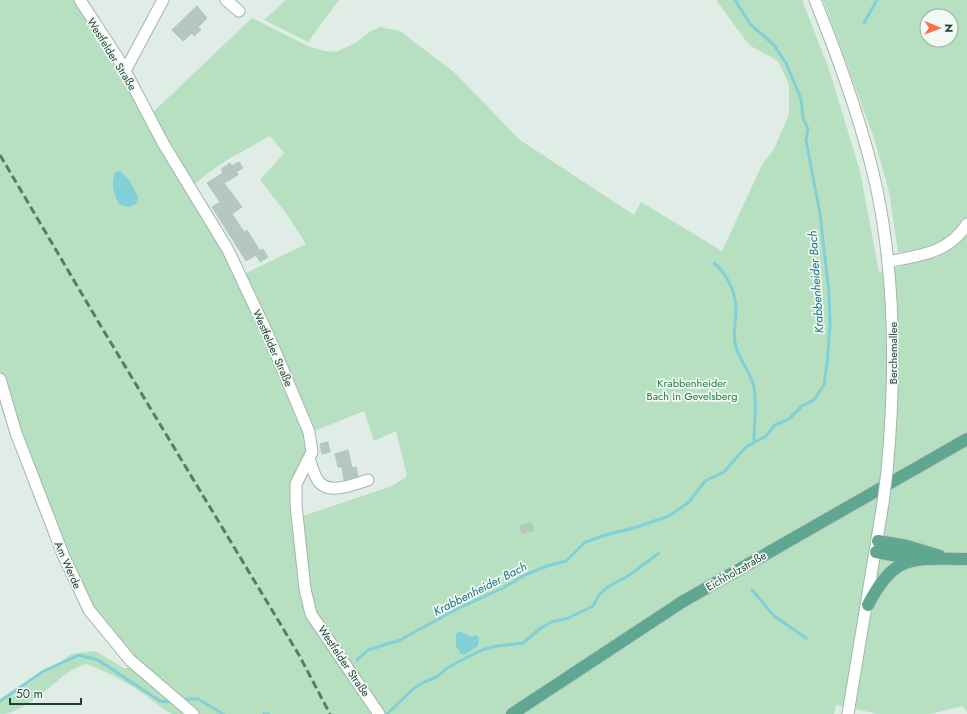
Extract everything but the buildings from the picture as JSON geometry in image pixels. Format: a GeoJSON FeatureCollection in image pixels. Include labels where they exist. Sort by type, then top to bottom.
{"type":"FeatureCollection","features":[{"type":"Feature","properties":{"kind":"main road","name":"Eichholzstraße"},"geometry":{"type":"LineString","coordinates":[[512,714],[682,602],[967,439]]}},
{"type":"Feature","properties":{"kind":"main road"},"geometry":{"type":"LineString","coordinates":[[877,547],[925,551],[945,558]]}},
{"type":"Feature","properties":{"kind":"main road"},"geometry":{"type":"LineString","coordinates":[[877,547],[916,560]]}},
{"type":"Feature","properties":{"kind":"main road"},"geometry":{"type":"LineString","coordinates":[[868,605],[875,592],[891,571],[902,563],[916,560],[945,558],[967,559]]}},
{"type":"Feature","properties":{"kind":"street","name":"Westfelder Straße"},"geometry":{"type":"LineString","coordinates":[[80,0],[125,70],[162,143],[200,202],[231,256],[269,337],[308,432],[312,452],[296,484],[296,505],[305,589],[312,614],[379,714]]}},
{"type":"Feature","properties":{"kind":"street"},"geometry":{"type":"LineString","coordinates":[[125,70],[163,0]]}},
{"type":"Feature","properties":{"kind":"street"},"geometry":{"type":"LineString","coordinates":[[226,0],[239,11]]}},
{"type":"Feature","properties":{"kind":"street","name":"Berchemallee"},"geometry":{"type":"LineString","coordinates":[[815,0],[841,66],[861,128],[876,190],[888,262],[892,298],[894,362],[887,471],[868,605],[848,714]]}},
{"type":"Feature","properties":{"kind":"street"},"geometry":{"type":"LineString","coordinates":[[888,262],[937,251],[951,242],[967,224]]}},
{"type":"Feature","properties":{"kind":"street","name":"Am Werde"},"geometry":{"type":"LineString","coordinates":[[0,379],[16,432],[64,556],[89,610],[130,660],[193,714]]}},
{"type":"Feature","properties":{"kind":"street"},"geometry":{"type":"LineString","coordinates":[[309,458],[320,483],[327,486],[346,487],[368,480]]}},
{"type":"Feature","properties":{"kind":"green space","name":"Krabbenheider Bach in Gevelsberg"},"geometry":{"type":"Polygon","coordinates":[[[0,0],[77,0],[119,63],[243,287],[307,438],[306,454],[295,481],[313,612],[300,517],[392,486],[407,476],[396,431],[374,441],[364,411],[312,432],[242,275],[306,244],[286,213],[260,180],[284,153],[270,136],[219,165],[192,187],[151,114],[252,18],[310,47],[336,52],[357,42],[371,31],[380,27],[400,31],[455,73],[520,140],[634,215],[641,202],[722,251],[762,165],[774,149],[789,114],[789,85],[778,61],[749,45],[716,0],[802,0],[830,72],[860,171],[879,272],[939,257],[943,244],[918,252],[898,252],[889,192],[874,138],[823,0],[967,0],[967,712],[963,706],[930,714],[878,714],[836,705],[834,714],[172,714],[124,682],[86,664],[69,672],[27,704],[9,713],[0,714],[0,701],[30,683],[71,654],[95,651],[124,668],[135,667],[90,609],[65,555],[0,374],[0,0]]]}},
{"type":"Feature","properties":{"kind":"green space"},"geometry":{"type":"Polygon","coordinates":[[[286,0],[339,0],[308,42],[264,20],[286,0]]]}},
{"type":"Feature","properties":{"kind":"water"},"geometry":{"type":"Polygon","coordinates":[[[120,171],[129,180],[138,197],[136,204],[129,207],[120,205],[114,193],[113,181],[115,172],[120,171]]]}},
{"type":"Feature","properties":{"kind":"water"},"geometry":{"type":"Polygon","coordinates":[[[458,632],[472,637],[476,635],[479,638],[478,646],[464,655],[461,654],[456,646],[456,634],[458,632]]]}},
{"type":"Feature","properties":{"kind":"waterway","name":"Krabbenheider Bach"},"geometry":{"type":"LineString","coordinates":[[357,660],[368,650],[400,640],[457,609],[503,588],[525,575],[550,565],[566,561],[584,543],[602,536],[637,527],[669,516],[689,502],[705,481],[724,472],[746,447],[766,436],[775,425],[789,419],[802,406],[814,400],[824,385],[830,326],[829,293],[820,214],[806,140],[808,129],[803,118],[801,99],[786,63],[774,45],[750,24],[735,0]]}},
{"type":"Feature","properties":{"kind":"waterway","name":"Krabbenheider Bach"},"geometry":{"type":"LineString","coordinates":[[864,23],[877,0]]}},
{"type":"Feature","properties":{"kind":"waterway"},"geometry":{"type":"LineString","coordinates":[[714,263],[730,283],[736,303],[734,330],[736,348],[750,375],[755,394],[754,442]]}},
{"type":"Feature","properties":{"kind":"waterway"},"geometry":{"type":"LineString","coordinates":[[387,714],[413,689],[424,682],[437,677],[447,668],[464,659],[482,650],[497,646],[523,643],[542,627],[554,621],[566,619],[593,606],[599,595],[609,586],[628,576],[659,553]]}},
{"type":"Feature","properties":{"kind":"waterway"},"geometry":{"type":"LineString","coordinates":[[752,590],[774,616],[806,638]]}},
{"type":"Feature","properties":{"kind":"waterway","name":"Krabbenheider Bach"},"geometry":{"type":"LineString","coordinates":[[0,701],[44,671],[79,655],[98,660],[160,701],[168,702]]}},
{"type":"Feature","properties":{"kind":"waterway","name":"Krabbenheider Bach"},"geometry":{"type":"LineString","coordinates":[[185,699],[198,699],[223,714]]}},
{"type":"Feature","properties":{"kind":"waterway","name":"Krabbenheider Bach"},"geometry":{"type":"LineString","coordinates":[[264,714],[269,714]]}},
{"type":"Feature","properties":{"kind":"railway"},"geometry":{"type":"LineString","coordinates":[[0,155],[99,323],[299,655],[330,714]]}}]}
